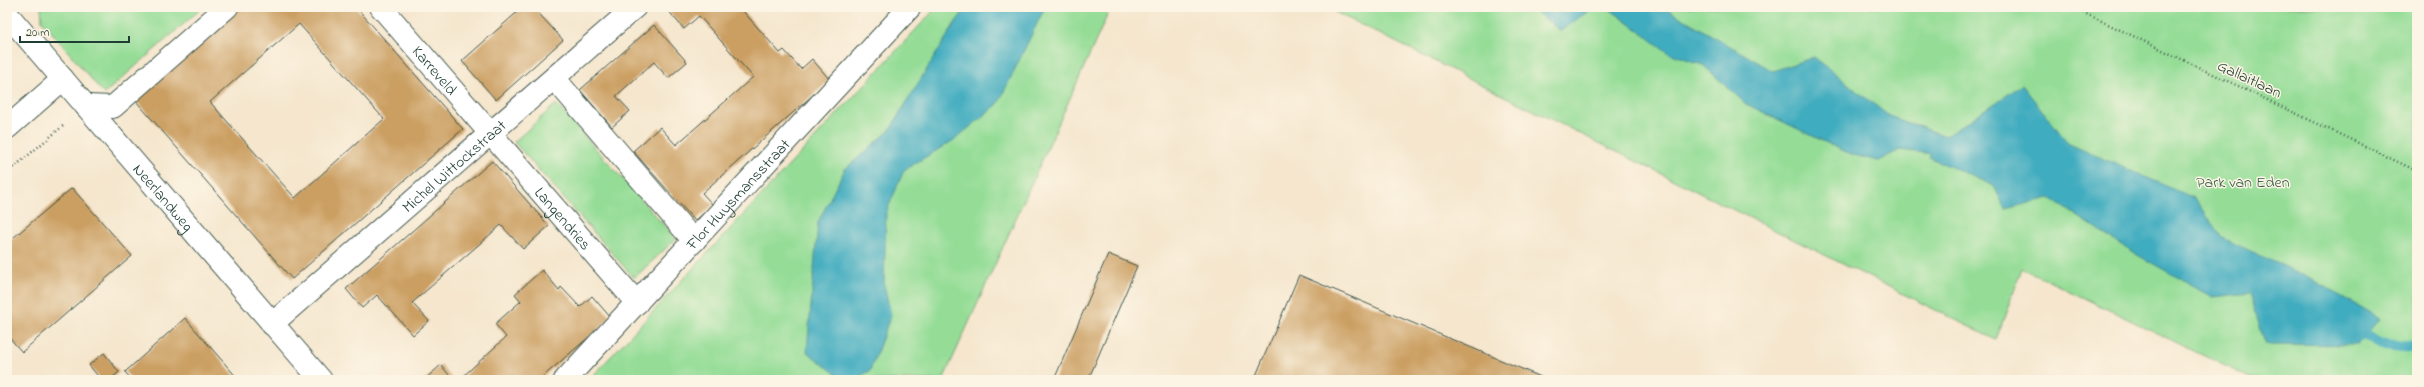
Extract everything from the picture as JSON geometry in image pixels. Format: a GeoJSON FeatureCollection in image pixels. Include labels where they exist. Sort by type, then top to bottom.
{"type":"FeatureCollection","features":[{"type":"Feature","properties":{"kind":"street"},"geometry":{"type":"LineString","coordinates":[[86,106],[112,107],[227,7]]}},
{"type":"Feature","properties":{"kind":"street","name":"Karreveld"},"geometry":{"type":"LineString","coordinates":[[381,7],[489,134]]}},
{"type":"Feature","properties":{"kind":"street","name":"Michel Wittockstraat"},"geometry":{"type":"LineString","coordinates":[[272,324],[636,7]]}},
{"type":"Feature","properties":{"kind":"street","name":"Flor Huysmansstraat"},"geometry":{"type":"LineString","coordinates":[[566,380],[910,7]]}},
{"type":"Feature","properties":{"kind":"street","name":"Neerlandweg"},"geometry":{"type":"LineString","coordinates":[[7,14],[321,380]]}},
{"type":"Feature","properties":{"kind":"street"},"geometry":{"type":"LineString","coordinates":[[554,78],[694,241]]}},
{"type":"Feature","properties":{"kind":"street"},"geometry":{"type":"LineString","coordinates":[[7,128],[63,79]]}},
{"type":"Feature","properties":{"kind":"street","name":"Langendries"},"geometry":{"type":"LineString","coordinates":[[489,134],[637,303]]}},
{"type":"Feature","properties":{"kind":"path","name":"Gallaitlaan"},"geometry":{"type":"LineString","coordinates":[[2072,7],[2417,172]]}},
{"type":"Feature","properties":{"kind":"path"},"geometry":{"type":"LineString","coordinates":[[7,173],[41,144]]}},
{"type":"Feature","properties":{"kind":"green space"},"geometry":{"type":"Polygon","coordinates":[[[41,7],[203,7],[104,94],[42,21],[41,7]]]}},
{"type":"Feature","properties":{"kind":"green space"},"geometry":{"type":"Polygon","coordinates":[[[937,7],[1111,7],[943,380],[589,380],[937,7]]]}},
{"type":"Feature","properties":{"kind":"green space","name":"Park van Eden"},"geometry":{"type":"Polygon","coordinates":[[[1325,7],[2417,7],[2417,380],[2254,380],[2022,268],[1996,340],[1325,7]]]}},
{"type":"Feature","properties":{"kind":"green space"},"geometry":{"type":"Polygon","coordinates":[[[556,104],[676,239],[634,278],[514,142],[556,104]]]}},
{"type":"Feature","properties":{"kind":"water"},"geometry":{"type":"Polygon","coordinates":[[[967,7],[1045,7],[998,104],[954,140],[904,170],[886,213],[884,285],[891,315],[870,371],[852,380],[844,380],[807,352],[818,222],[845,169],[889,131],[955,23],[967,7]]]}},
{"type":"Feature","properties":{"kind":"water"},"geometry":{"type":"Polygon","coordinates":[[[1529,7],[1594,7],[1561,31],[1529,7]]]}},
{"type":"Feature","properties":{"kind":"water"},"geometry":{"type":"Polygon","coordinates":[[[1607,7],[1663,7],[1773,71],[1814,57],[1889,116],[1946,136],[2022,85],[2069,144],[2194,198],[2222,238],[2310,278],[2380,318],[2358,345],[2265,344],[2250,293],[2213,297],[2132,252],[2050,198],[2005,209],[1994,186],[1929,157],[1931,154],[1900,150],[1878,161],[1850,154],[1746,104],[1703,65],[1669,53],[1607,7]]]}},
{"type":"Feature","properties":{"kind":"building"},"geometry":{"type":"Polygon","coordinates":[[[241,7],[356,7],[463,129],[292,279],[135,100],[241,7]],[[299,24],[210,102],[295,198],[384,119],[299,24]]]}},
{"type":"Feature","properties":{"kind":"building"},"geometry":{"type":"Polygon","coordinates":[[[523,7],[533,7],[563,40],[496,100],[462,61],[523,7]]]}},
{"type":"Feature","properties":{"kind":"building"},"geometry":{"type":"Polygon","coordinates":[[[748,7],[743,11],[780,53],[784,50],[801,69],[812,59],[830,80],[702,193],[713,205],[695,221],[633,151],[660,127],[676,145],[753,77],[699,16],[684,29],[666,8],[748,7]]]}},
{"type":"Feature","properties":{"kind":"building"},"geometry":{"type":"Polygon","coordinates":[[[654,25],[687,62],[668,78],[654,62],[616,96],[630,111],[612,127],[580,90],[654,25]]]}},
{"type":"Feature","properties":{"kind":"building"},"geometry":{"type":"Polygon","coordinates":[[[492,161],[549,226],[523,249],[501,225],[412,303],[429,321],[413,335],[377,295],[362,308],[346,289],[492,161]]]}},
{"type":"Feature","properties":{"kind":"building"},"geometry":{"type":"Polygon","coordinates":[[[72,188],[132,256],[22,352],[7,335],[7,243],[72,188]]]}},
{"type":"Feature","properties":{"kind":"building"},"geometry":{"type":"Polygon","coordinates":[[[1108,254],[1137,266],[1088,380],[1054,380],[1108,254]]]}},
{"type":"Feature","properties":{"kind":"building"},"geometry":{"type":"Polygon","coordinates":[[[542,270],[559,290],[561,287],[580,307],[592,296],[611,318],[539,380],[459,380],[506,337],[495,324],[521,301],[515,294],[542,270]]]}},
{"type":"Feature","properties":{"kind":"building"},"geometry":{"type":"Polygon","coordinates":[[[1299,275],[1548,380],[1254,380],[1299,275]]]}},
{"type":"Feature","properties":{"kind":"building"},"geometry":{"type":"Polygon","coordinates":[[[185,318],[239,380],[132,380],[125,372],[185,318]]]}},
{"type":"Feature","properties":{"kind":"building"},"geometry":{"type":"Polygon","coordinates":[[[104,353],[119,372],[110,380],[101,380],[89,365],[104,353]]]}},
{"type":"Feature","properties":{"kind":"building"},"geometry":{"type":"Polygon","coordinates":[[[441,365],[453,380],[424,380],[441,365]]]}},
{"type":"Feature","properties":{"kind":"waterway"},"geometry":{"type":"LineString","coordinates":[[2354,329],[2381,344],[2417,348]]}}]}
